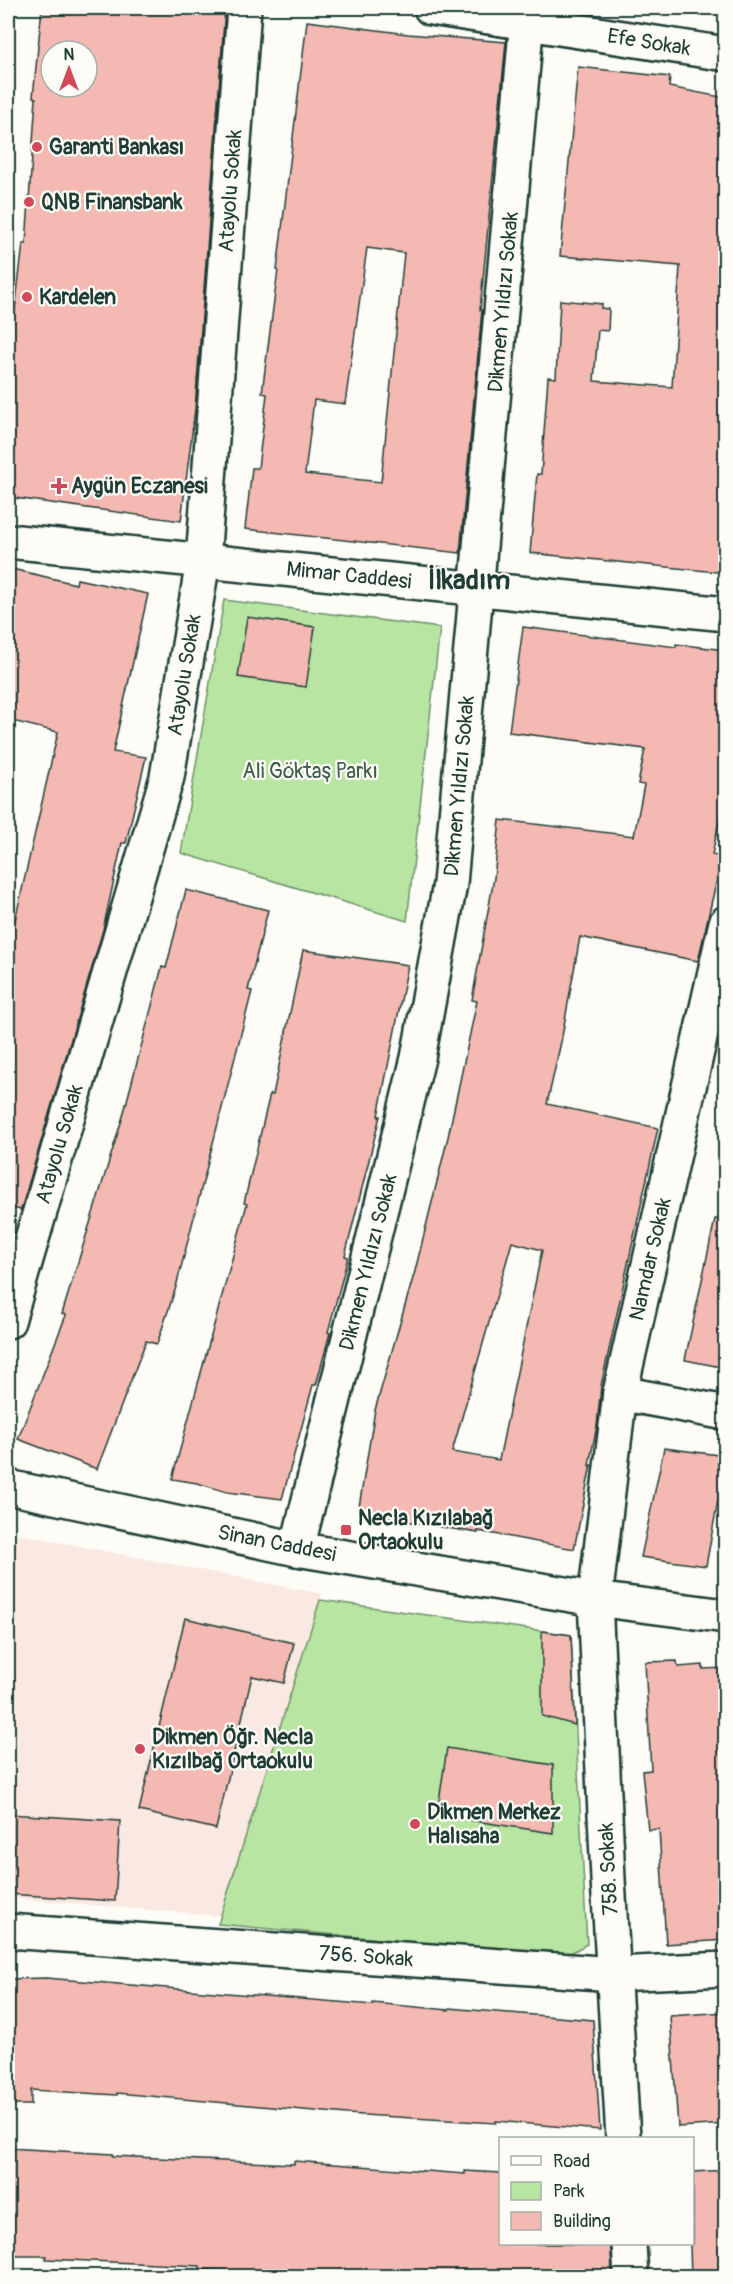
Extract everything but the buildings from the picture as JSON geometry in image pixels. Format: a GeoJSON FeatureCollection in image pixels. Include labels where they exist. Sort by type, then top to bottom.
{"type":"FeatureCollection","features":[{"type":"Feature","properties":{"kind":"street","name":"Atayolu Sokak"},"geometry":{"type":"LineString","coordinates":[[8,1321],[167,777],[203,561],[244,8]]}},
{"type":"Feature","properties":{"kind":"street","name":"Efe Sokak"},"geometry":{"type":"LineString","coordinates":[[431,8],[528,16],[726,54]]}},
{"type":"Feature","properties":{"kind":"street","name":"Dikmen Yıldızı Sokak"},"geometry":{"type":"LineString","coordinates":[[297,1549],[420,1046],[450,884],[528,16]]}},
{"type":"Feature","properties":{"kind":"street","name":"Mimar Caddesi"},"geometry":{"type":"LineString","coordinates":[[8,541],[726,614]]}},
{"type":"Feature","properties":{"kind":"street","name":"Namdar Sokak"},"geometry":{"type":"LineString","coordinates":[[596,1599],[620,1393],[726,923]]}},
{"type":"Feature","properties":{"kind":"street"},"geometry":{"type":"LineString","coordinates":[[620,1393],[726,1413]]}},
{"type":"Feature","properties":{"kind":"street","name":"Sinan Caddesi"},"geometry":{"type":"LineString","coordinates":[[8,1487],[297,1549],[596,1599],[726,1616]]}},
{"type":"Feature","properties":{"kind":"street","name":"758. Sokak"},"geometry":{"type":"LineString","coordinates":[[596,1599],[623,2137]]}},
{"type":"Feature","properties":{"kind":"street","name":"756. Sokak"},"geometry":{"type":"LineString","coordinates":[[8,1931],[614,1974],[726,1969]]}},
{"type":"Feature","properties":{"kind":"street"},"geometry":{"type":"LineString","coordinates":[[629,2245],[631,2277]]}},
{"type":"Feature","properties":{"kind":"shaded area","name":"Dikmen Öğr. Necla Kızılbağ Ortaokulu"},"geometry":{"type":"Polygon","coordinates":[[[8,1532],[322,1594],[221,1916],[8,1898],[8,1532]]]}},
{"type":"Feature","properties":{"kind":"green space","name":"Ali Göktaş Parkı"},"geometry":{"type":"Polygon","coordinates":[[[224,600],[440,628],[407,921],[181,853],[224,600]]]}},
{"type":"Feature","properties":{"kind":"green space","name":"Dikmen Merkez Halısaha"},"geometry":{"type":"Polygon","coordinates":[[[320,1600],[571,1635],[587,1944],[565,1956],[218,1924],[320,1600]]]}},
{"type":"Feature","properties":{"kind":"place","name":"Garanti Bankası"},"geometry":{"type":"Point","coordinates":[37,147]}},
{"type":"Feature","properties":{"kind":"place","name":"QNB Finansbank"},"geometry":{"type":"Point","coordinates":[29,202]}},
{"type":"Feature","properties":{"kind":"place","name":"Kardelen"},"geometry":{"type":"Point","coordinates":[27,297]}},
{"type":"Feature","properties":{"kind":"place","name":"Aygün Eczanesi"},"geometry":{"type":"Point","coordinates":[59,486]}},
{"type":"Feature","properties":{"kind":"place","name":"Necla Kızılabağ Ortaokulu"},"geometry":{"type":"Point","coordinates":[346,1530]}},
{"type":"Feature","properties":{"kind":"place","name":"Dikmen Öğr. Necla Kızılbağ Ortaokulu"},"geometry":{"type":"Point","coordinates":[140,1749]}},
{"type":"Feature","properties":{"kind":"place","name":"Dikmen Merkez Halısaha"},"geometry":{"type":"Point","coordinates":[415,1824]}},
{"type":"Feature","properties":{"kind":"district","name":"İlkadım"},"geometry":{"type":"Point","coordinates":[469,580]}}]}
